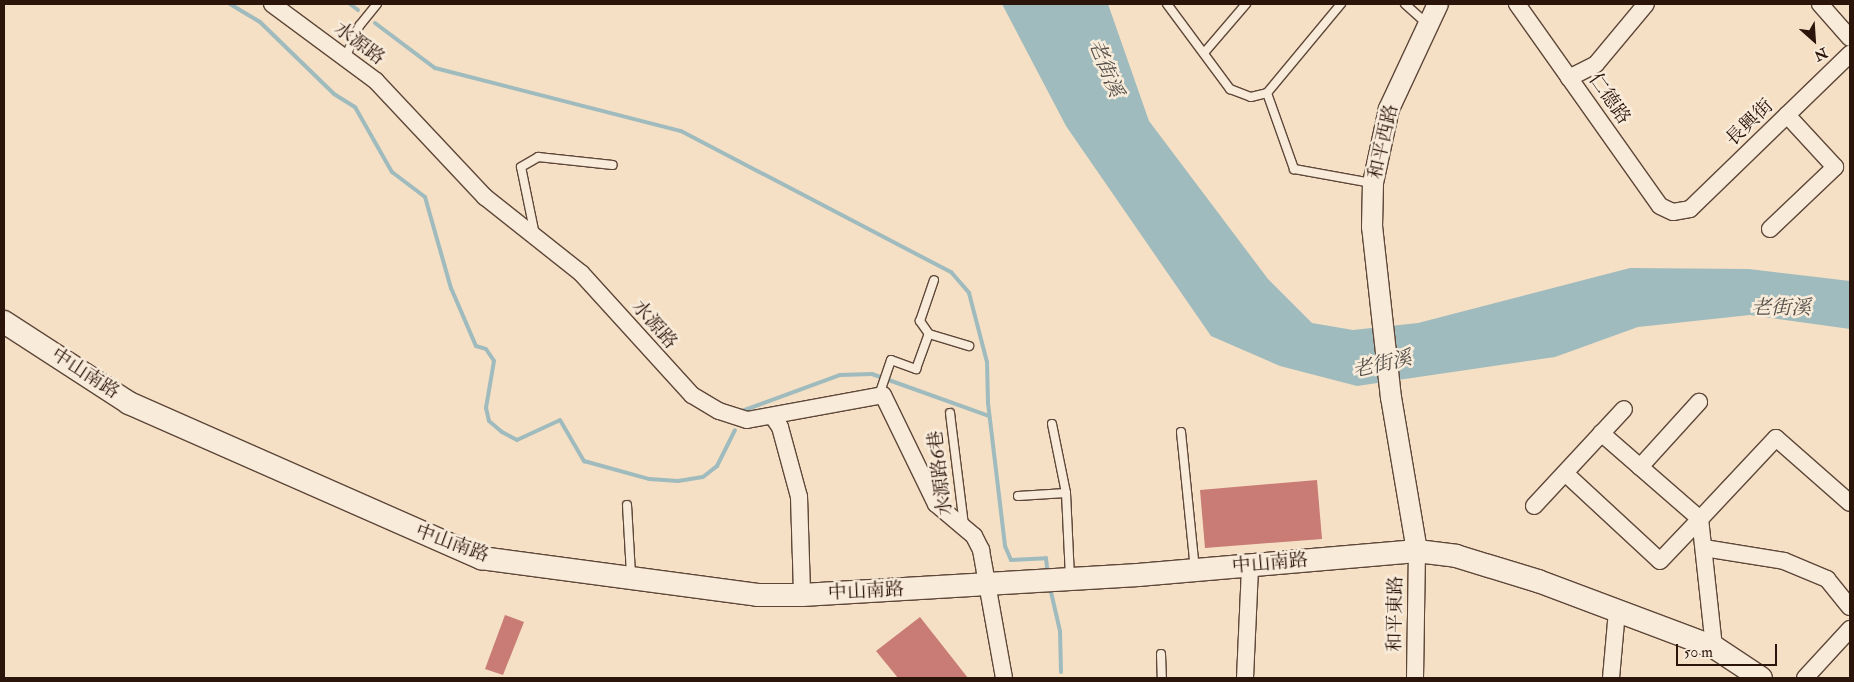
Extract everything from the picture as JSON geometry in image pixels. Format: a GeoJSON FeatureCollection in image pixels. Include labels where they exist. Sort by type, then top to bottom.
{"type":"FeatureCollection","features":[{"type":"Feature","properties":{"kind":"main road","name":"中山南路"},"geometry":{"type":"LineString","coordinates":[[4,322],[129,403],[458,550],[491,560],[631,580],[758,595],[802,595],[1250,567],[1417,551],[1456,556],[1508,570],[1714,647],[1761,678]]}},
{"type":"Feature","properties":{"kind":"street","name":"和平西路"},"geometry":{"type":"LineString","coordinates":[[1417,551],[1391,398],[1372,227],[1373,183],[1389,109],[1438,4]]}},
{"type":"Feature","properties":{"kind":"street","name":"仁德路"},"geometry":{"type":"LineString","coordinates":[[1518,4],[1660,206],[1673,212]]}},
{"type":"Feature","properties":{"kind":"street"},"geometry":{"type":"LineString","coordinates":[[1569,78],[1596,64],[1646,4]]}},
{"type":"Feature","properties":{"kind":"street"},"geometry":{"type":"LineString","coordinates":[[1820,4],[1850,38]]}},
{"type":"Feature","properties":{"kind":"street","name":"水源路"},"geometry":{"type":"LineString","coordinates":[[278,5],[376,81],[485,197],[581,273],[692,395],[732,417],[773,418],[806,406],[881,391]]}},
{"type":"Feature","properties":{"kind":"street","name":"長興街"},"geometry":{"type":"LineString","coordinates":[[1673,212],[1690,209],[1850,54]]}},
{"type":"Feature","properties":{"kind":"street"},"geometry":{"type":"LineString","coordinates":[[1770,229],[1835,167],[1787,115]]}},
{"type":"Feature","properties":{"kind":"street"},"geometry":{"type":"LineString","coordinates":[[881,391],[905,433],[936,504],[964,528],[981,550],[1004,678]]}},
{"type":"Feature","properties":{"kind":"street"},"geometry":{"type":"LineString","coordinates":[[1640,467],[1698,402]]}},
{"type":"Feature","properties":{"kind":"street"},"geometry":{"type":"LineString","coordinates":[[1534,506],[1624,409]]}},
{"type":"Feature","properties":{"kind":"street"},"geometry":{"type":"LineString","coordinates":[[773,418],[780,427],[799,497],[802,595]]}},
{"type":"Feature","properties":{"kind":"street"},"geometry":{"type":"LineString","coordinates":[[1601,433],[1700,520],[1714,647]]}},
{"type":"Feature","properties":{"kind":"street"},"geometry":{"type":"LineString","coordinates":[[1565,473],[1660,561],[1776,438],[1850,503]]}},
{"type":"Feature","properties":{"kind":"street"},"geometry":{"type":"LineString","coordinates":[[1704,548],[1784,561],[1827,579],[1850,607]]}},
{"type":"Feature","properties":{"kind":"street","name":"和平東路"},"geometry":{"type":"LineString","coordinates":[[1415,678],[1417,551]]}},
{"type":"Feature","properties":{"kind":"street"},"geometry":{"type":"LineString","coordinates":[[1245,678],[1250,567]]}},
{"type":"Feature","properties":{"kind":"street"},"geometry":{"type":"LineString","coordinates":[[1611,678],[1617,611]]}},
{"type":"Feature","properties":{"kind":"street"},"geometry":{"type":"LineString","coordinates":[[1805,678],[1850,629]]}},
{"type":"Feature","properties":{"kind":"lane"},"geometry":{"type":"LineString","coordinates":[[345,58],[360,24],[377,4]]}},
{"type":"Feature","properties":{"kind":"lane"},"geometry":{"type":"LineString","coordinates":[[1167,4],[1230,89],[1251,97],[1267,93],[1341,4]]}},
{"type":"Feature","properties":{"kind":"lane"},"geometry":{"type":"LineString","coordinates":[[1204,53],[1246,4]]}},
{"type":"Feature","properties":{"kind":"lane"},"geometry":{"type":"LineString","coordinates":[[1405,4],[1428,24]]}},
{"type":"Feature","properties":{"kind":"lane"},"geometry":{"type":"LineString","coordinates":[[1267,93],[1294,169],[1373,183]]}},
{"type":"Feature","properties":{"kind":"lane"},"geometry":{"type":"LineString","coordinates":[[536,237],[522,167],[538,157],[612,165]]}},
{"type":"Feature","properties":{"kind":"lane"},"geometry":{"type":"LineString","coordinates":[[934,280],[920,321],[928,334],[969,346]]}},
{"type":"Feature","properties":{"kind":"lane"},"geometry":{"type":"LineString","coordinates":[[881,391],[891,360],[916,369],[928,334]]}},
{"type":"Feature","properties":{"kind":"lane","name":"水源路6巷"},"geometry":{"type":"LineString","coordinates":[[950,413],[964,528]]}},
{"type":"Feature","properties":{"kind":"lane"},"geometry":{"type":"LineString","coordinates":[[1052,424],[1066,493],[1070,579]]}},
{"type":"Feature","properties":{"kind":"lane"},"geometry":{"type":"LineString","coordinates":[[1180,432],[1195,570]]}},
{"type":"Feature","properties":{"kind":"lane"},"geometry":{"type":"LineString","coordinates":[[1018,496],[1066,493]]}},
{"type":"Feature","properties":{"kind":"lane"},"geometry":{"type":"LineString","coordinates":[[627,505],[631,580]]}},
{"type":"Feature","properties":{"kind":"lane"},"geometry":{"type":"LineString","coordinates":[[1161,654],[1162,678]]}},
{"type":"Feature","properties":{"kind":"water","name":"老街溪"},"geometry":{"type":"Polygon","coordinates":[[[1002,4],[1108,4],[1149,121],[1268,279],[1312,323],[1353,330],[1418,323],[1630,268],[1749,269],[1850,281],[1850,329],[1750,315],[1638,327],[1555,357],[1357,386],[1280,366],[1211,336],[1066,126],[1002,4]]]}},
{"type":"Feature","properties":{"kind":"building"},"geometry":{"type":"Polygon","coordinates":[[[1317,480],[1322,539],[1205,548],[1200,490],[1317,480]]]}},
{"type":"Feature","properties":{"kind":"building"},"geometry":{"type":"Polygon","coordinates":[[[505,615],[524,622],[503,675],[485,669],[505,615]]]}},
{"type":"Feature","properties":{"kind":"building"},"geometry":{"type":"Polygon","coordinates":[[[920,617],[968,678],[898,678],[876,651],[920,617]]]}},
{"type":"Feature","properties":{"kind":"waterway"},"geometry":{"type":"LineString","coordinates":[[230,4],[260,22],[334,94],[355,107],[392,172],[425,197],[451,288],[476,346],[486,349],[494,361],[486,408],[489,421],[502,432],[517,440],[560,420],[584,461],[649,479],[678,481],[703,477],[717,466],[735,430]]}},
{"type":"Feature","properties":{"kind":"waterway"},"geometry":{"type":"LineString","coordinates":[[350,4],[358,10]]}},
{"type":"Feature","properties":{"kind":"waterway"},"geometry":{"type":"LineString","coordinates":[[375,23],[435,68],[681,131],[951,272],[969,293],[987,362],[988,403],[1005,546],[1011,560],[1046,558],[1047,568]]}},
{"type":"Feature","properties":{"kind":"waterway"},"geometry":{"type":"LineString","coordinates":[[742,411],[840,375],[872,374],[989,416]]}},
{"type":"Feature","properties":{"kind":"waterway"},"geometry":{"type":"LineString","coordinates":[[1051,592],[1060,631],[1061,672]]}}]}
